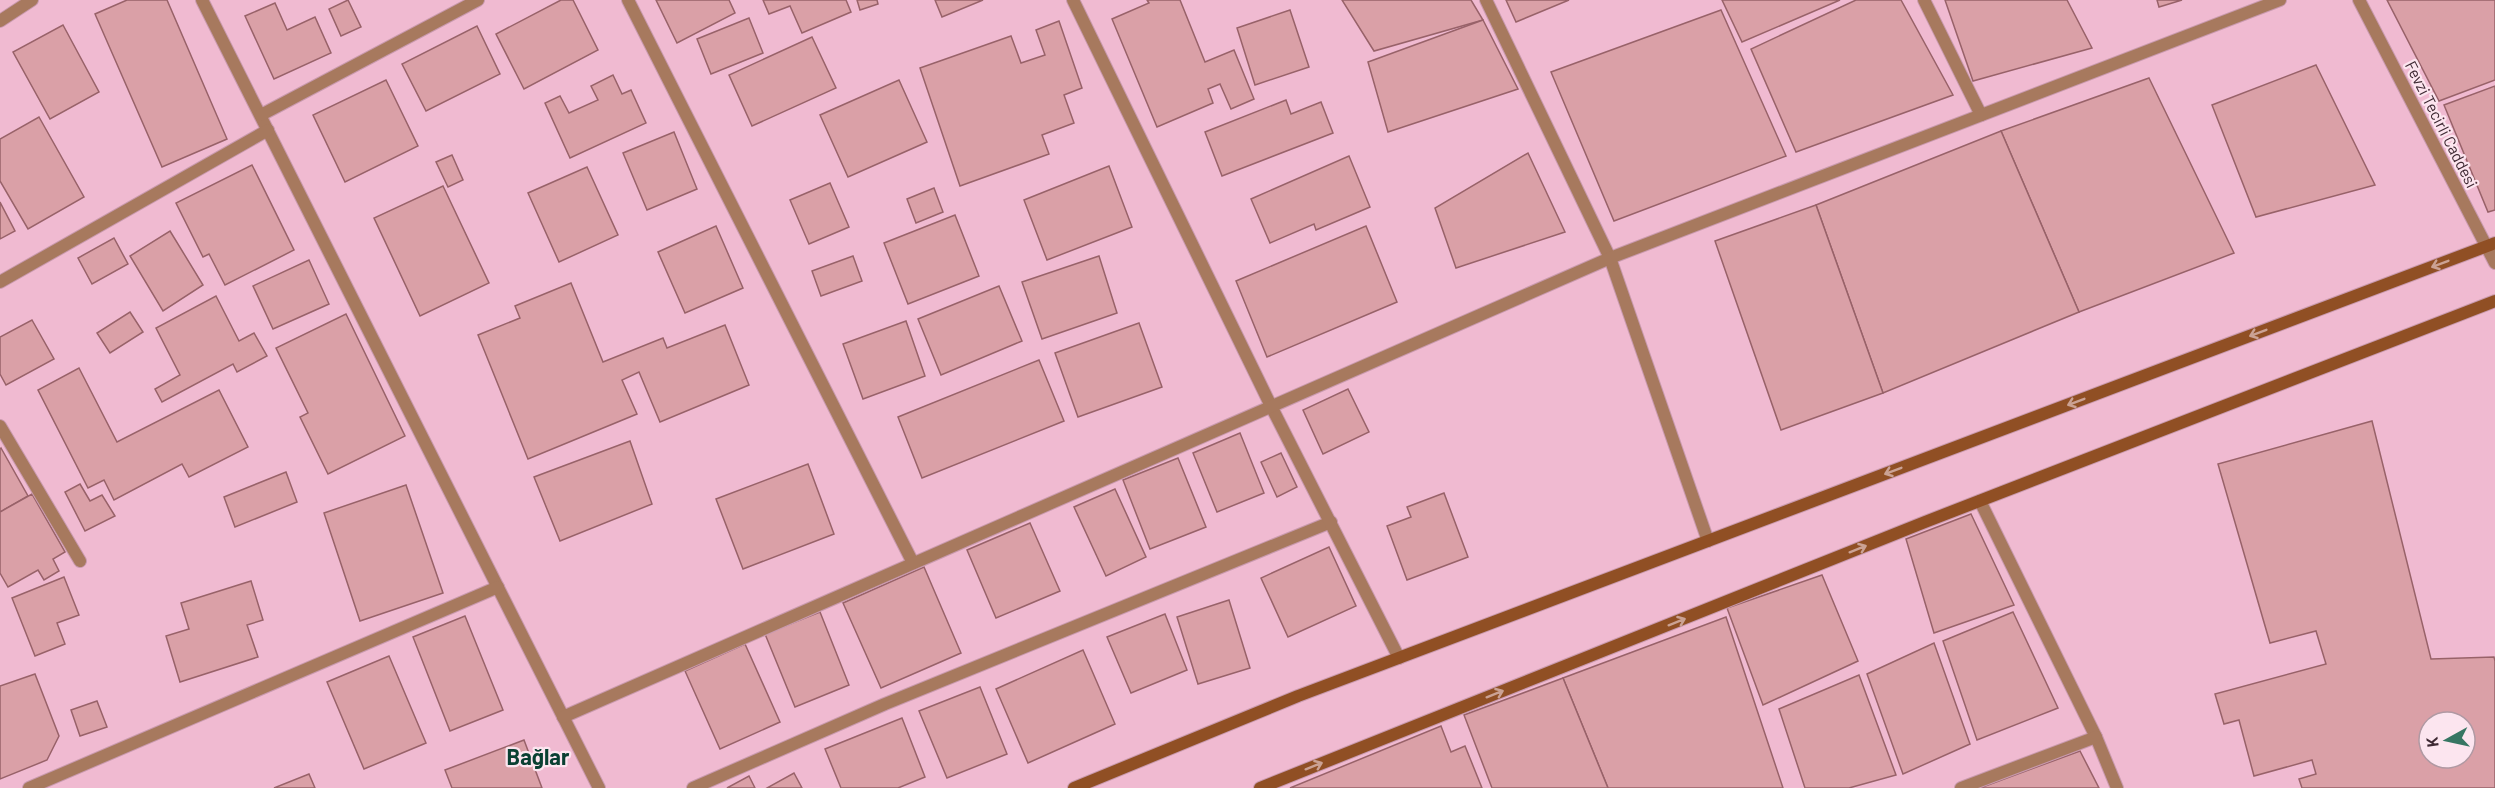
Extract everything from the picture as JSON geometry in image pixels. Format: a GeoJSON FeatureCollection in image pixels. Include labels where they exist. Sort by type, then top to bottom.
{"type":"FeatureCollection","features":[{"type":"Feature","properties":{"kind":"main road"},"geometry":{"type":"LineString","coordinates":[[1074,788],[1298,696],[2491,244]]}},
{"type":"Feature","properties":{"kind":"main road"},"geometry":{"type":"LineString","coordinates":[[1260,788],[1980,501],[2495,302]]}},
{"type":"Feature","properties":{"kind":"street"},"geometry":{"type":"LineString","coordinates":[[0,21],[32,0]]}},
{"type":"Feature","properties":{"kind":"street"},"geometry":{"type":"LineString","coordinates":[[202,0],[599,788]]}},
{"type":"Feature","properties":{"kind":"street"},"geometry":{"type":"LineString","coordinates":[[261,116],[478,0]]}},
{"type":"Feature","properties":{"kind":"street"},"geometry":{"type":"LineString","coordinates":[[628,0],[913,563]]}},
{"type":"Feature","properties":{"kind":"street"},"geometry":{"type":"LineString","coordinates":[[1073,0],[1271,406],[1399,658]]}},
{"type":"Feature","properties":{"kind":"street"},"geometry":{"type":"LineString","coordinates":[[1486,0],[1610,258],[1708,541]]}},
{"type":"Feature","properties":{"kind":"street"},"geometry":{"type":"LineString","coordinates":[[1924,0],[1981,115]]}},
{"type":"Feature","properties":{"kind":"street"},"geometry":{"type":"LineString","coordinates":[[563,717],[1610,258],[2280,0]]}},
{"type":"Feature","properties":{"kind":"street","name":"Fevzi Tecirli Caddesi"},"geometry":{"type":"LineString","coordinates":[[2359,0],[2491,244],[2495,263]]}},
{"type":"Feature","properties":{"kind":"street"},"geometry":{"type":"LineString","coordinates":[[0,282],[268,130]]}},
{"type":"Feature","properties":{"kind":"street"},"geometry":{"type":"LineString","coordinates":[[0,426],[80,561]]}},
{"type":"Feature","properties":{"kind":"street"},"geometry":{"type":"LineString","coordinates":[[1980,501],[2096,737],[2117,788]]}},
{"type":"Feature","properties":{"kind":"street"},"geometry":{"type":"LineString","coordinates":[[693,788],[885,704],[1331,522]]}},
{"type":"Feature","properties":{"kind":"street"},"geometry":{"type":"LineString","coordinates":[[29,788],[498,587]]}},
{"type":"Feature","properties":{"kind":"street"},"geometry":{"type":"LineString","coordinates":[[1961,788],[2096,737]]}},
{"type":"Feature","properties":{"kind":"building"},"geometry":{"type":"Polygon","coordinates":[[[127,0],[167,0],[227,139],[162,167],[95,14],[127,0]]]}},
{"type":"Feature","properties":{"kind":"building"},"geometry":{"type":"Polygon","coordinates":[[[348,0],[361,27],[341,36],[329,9],[348,0]]]}},
{"type":"Feature","properties":{"kind":"building"},"geometry":{"type":"Polygon","coordinates":[[[561,0],[573,0],[598,50],[524,89],[496,34],[561,0]]]}},
{"type":"Feature","properties":{"kind":"building"},"geometry":{"type":"Polygon","coordinates":[[[656,0],[729,0],[735,13],[677,43],[656,0]]]}},
{"type":"Feature","properties":{"kind":"building"},"geometry":{"type":"Polygon","coordinates":[[[763,0],[846,0],[851,12],[802,33],[790,6],[769,14],[763,0]]]}},
{"type":"Feature","properties":{"kind":"building"},"geometry":{"type":"Polygon","coordinates":[[[857,0],[877,0],[878,4],[860,10],[857,0]]]}},
{"type":"Feature","properties":{"kind":"building"},"geometry":{"type":"Polygon","coordinates":[[[935,0],[983,0],[942,17],[935,0]]]}},
{"type":"Feature","properties":{"kind":"building"},"geometry":{"type":"Polygon","coordinates":[[[1147,0],[1180,0],[1205,62],[1234,50],[1254,99],[1231,109],[1220,84],[1208,89],[1213,103],[1157,127],[1112,19],[1149,3],[1147,0]]]}},
{"type":"Feature","properties":{"kind":"building"},"geometry":{"type":"Polygon","coordinates":[[[1342,0],[1471,0],[1483,20],[1374,51],[1342,0]]]}},
{"type":"Feature","properties":{"kind":"building"},"geometry":{"type":"Polygon","coordinates":[[[1506,0],[1569,0],[1516,22],[1506,0]]]}},
{"type":"Feature","properties":{"kind":"building"},"geometry":{"type":"Polygon","coordinates":[[[1722,0],[1840,0],[1742,42],[1722,0]]]}},
{"type":"Feature","properties":{"kind":"building"},"geometry":{"type":"Polygon","coordinates":[[[1856,0],[1901,0],[1953,95],[1796,152],[1751,49],[1856,0]]]}},
{"type":"Feature","properties":{"kind":"building"},"geometry":{"type":"Polygon","coordinates":[[[1945,0],[2067,0],[2092,48],[1973,81],[1945,0]]]}},
{"type":"Feature","properties":{"kind":"building"},"geometry":{"type":"Polygon","coordinates":[[[2157,0],[2182,0],[2159,7],[2157,0]]]}},
{"type":"Feature","properties":{"kind":"building"},"geometry":{"type":"Polygon","coordinates":[[[2387,0],[2495,0],[2495,80],[2439,101],[2387,0]]]}},
{"type":"Feature","properties":{"kind":"building"},"geometry":{"type":"Polygon","coordinates":[[[275,3],[287,30],[315,17],[331,53],[274,79],[245,16],[275,3]]]}},
{"type":"Feature","properties":{"kind":"building"},"geometry":{"type":"Polygon","coordinates":[[[1290,10],[1309,67],[1255,85],[1237,28],[1290,10]]]}},
{"type":"Feature","properties":{"kind":"building"},"geometry":{"type":"Polygon","coordinates":[[[1721,10],[1786,156],[1614,221],[1551,72],[1721,10]]]}},
{"type":"Feature","properties":{"kind":"building"},"geometry":{"type":"Polygon","coordinates":[[[749,18],[763,53],[711,74],[697,39],[749,18]]]}},
{"type":"Feature","properties":{"kind":"building"},"geometry":{"type":"Polygon","coordinates":[[[1483,20],[1518,89],[1388,132],[1368,62],[1483,20]]]}},
{"type":"Feature","properties":{"kind":"building"},"geometry":{"type":"Polygon","coordinates":[[[1059,21],[1082,88],[1064,95],[1074,123],[1042,135],[1049,154],[960,186],[920,68],[1011,36],[1021,63],[1045,55],[1036,30],[1059,21]]]}},
{"type":"Feature","properties":{"kind":"building"},"geometry":{"type":"Polygon","coordinates":[[[63,25],[99,92],[50,119],[13,52],[63,25]]]}},
{"type":"Feature","properties":{"kind":"building"},"geometry":{"type":"Polygon","coordinates":[[[477,26],[500,74],[426,111],[402,64],[477,26]]]}},
{"type":"Feature","properties":{"kind":"building"},"geometry":{"type":"Polygon","coordinates":[[[812,37],[836,88],[752,126],[729,75],[812,37]]]}},
{"type":"Feature","properties":{"kind":"building"},"geometry":{"type":"Polygon","coordinates":[[[2316,65],[2375,185],[2256,217],[2212,105],[2316,65]]]}},
{"type":"Feature","properties":{"kind":"building"},"geometry":{"type":"Polygon","coordinates":[[[613,75],[622,94],[631,90],[646,123],[570,158],[545,103],[560,96],[569,113],[598,100],[591,86],[613,75]]]}},
{"type":"Feature","properties":{"kind":"building"},"geometry":{"type":"Polygon","coordinates":[[[2149,78],[2234,253],[2079,312],[2001,131],[2149,78]]]}},
{"type":"Feature","properties":{"kind":"building"},"geometry":{"type":"Polygon","coordinates":[[[386,80],[418,146],[345,182],[313,115],[386,80]]]}},
{"type":"Feature","properties":{"kind":"building"},"geometry":{"type":"Polygon","coordinates":[[[899,80],[927,142],[848,177],[820,115],[899,80]]]}},
{"type":"Feature","properties":{"kind":"building"},"geometry":{"type":"Polygon","coordinates":[[[2495,86],[2495,210],[2488,212],[2444,105],[2495,86]]]}},
{"type":"Feature","properties":{"kind":"building"},"geometry":{"type":"Polygon","coordinates":[[[1286,100],[1291,114],[1321,102],[1333,133],[1222,176],[1205,132],[1286,100]]]}},
{"type":"Feature","properties":{"kind":"building"},"geometry":{"type":"Polygon","coordinates":[[[39,117],[84,197],[28,229],[0,181],[0,139],[39,117]]]}},
{"type":"Feature","properties":{"kind":"building"},"geometry":{"type":"Polygon","coordinates":[[[2001,131],[2079,312],[1883,393],[1816,205],[2001,131]]]}},
{"type":"Feature","properties":{"kind":"building"},"geometry":{"type":"Polygon","coordinates":[[[674,132],[697,189],[647,210],[623,153],[674,132]]]}},
{"type":"Feature","properties":{"kind":"building"},"geometry":{"type":"Polygon","coordinates":[[[1528,153],[1565,232],[1456,268],[1435,208],[1528,153]]]}},
{"type":"Feature","properties":{"kind":"building"},"geometry":{"type":"Polygon","coordinates":[[[452,155],[463,180],[448,187],[436,162],[452,155]]]}},
{"type":"Feature","properties":{"kind":"building"},"geometry":{"type":"Polygon","coordinates":[[[1349,156],[1370,207],[1316,230],[1314,224],[1270,243],[1251,199],[1349,156]]]}},
{"type":"Feature","properties":{"kind":"building"},"geometry":{"type":"Polygon","coordinates":[[[252,165],[294,250],[225,285],[209,254],[203,257],[176,203],[252,165]]]}},
{"type":"Feature","properties":{"kind":"building"},"geometry":{"type":"Polygon","coordinates":[[[1109,166],[1132,227],[1047,260],[1024,200],[1109,166]]]}},
{"type":"Feature","properties":{"kind":"building"},"geometry":{"type":"Polygon","coordinates":[[[587,167],[618,235],[559,262],[528,193],[587,167]]]}},
{"type":"Feature","properties":{"kind":"building"},"geometry":{"type":"Polygon","coordinates":[[[830,183],[849,227],[809,244],[790,200],[830,183]]]}},
{"type":"Feature","properties":{"kind":"building"},"geometry":{"type":"Polygon","coordinates":[[[443,186],[489,283],[420,316],[374,218],[443,186]]]}},
{"type":"Feature","properties":{"kind":"building"},"geometry":{"type":"Polygon","coordinates":[[[934,188],[943,212],[916,223],[907,199],[934,188]]]}},
{"type":"Feature","properties":{"kind":"building"},"geometry":{"type":"Polygon","coordinates":[[[0,202],[15,231],[0,239],[0,202]]]}},
{"type":"Feature","properties":{"kind":"building"},"geometry":{"type":"Polygon","coordinates":[[[1816,205],[1883,393],[1781,430],[1715,241],[1816,205]]]}},
{"type":"Feature","properties":{"kind":"building"},"geometry":{"type":"Polygon","coordinates":[[[955,215],[979,276],[908,304],[884,243],[955,215]]]}},
{"type":"Feature","properties":{"kind":"building"},"geometry":{"type":"Polygon","coordinates":[[[716,226],[743,288],[685,313],[658,252],[716,226]]]}},
{"type":"Feature","properties":{"kind":"building"},"geometry":{"type":"Polygon","coordinates":[[[1366,226],[1397,302],[1267,357],[1236,281],[1366,226]]]}},
{"type":"Feature","properties":{"kind":"building"},"geometry":{"type":"Polygon","coordinates":[[[170,231],[203,285],[163,311],[130,256],[170,231]]]}},
{"type":"Feature","properties":{"kind":"building"},"geometry":{"type":"Polygon","coordinates":[[[114,238],[128,264],[92,284],[78,258],[114,238]]]}},
{"type":"Feature","properties":{"kind":"building"},"geometry":{"type":"Polygon","coordinates":[[[853,256],[862,281],[821,296],[812,271],[853,256]]]}},
{"type":"Feature","properties":{"kind":"building"},"geometry":{"type":"Polygon","coordinates":[[[1099,256],[1117,313],[1042,339],[1022,282],[1099,256]]]}},
{"type":"Feature","properties":{"kind":"building"},"geometry":{"type":"Polygon","coordinates":[[[309,260],[329,304],[273,329],[253,286],[309,260]]]}},
{"type":"Feature","properties":{"kind":"building"},"geometry":{"type":"Polygon","coordinates":[[[571,283],[603,362],[663,338],[667,348],[725,325],[749,385],[660,422],[639,372],[622,380],[637,414],[528,459],[478,335],[520,318],[515,306],[571,283]]]}},
{"type":"Feature","properties":{"kind":"building"},"geometry":{"type":"Polygon","coordinates":[[[999,286],[1022,341],[941,375],[918,319],[999,286]]]}},
{"type":"Feature","properties":{"kind":"building"},"geometry":{"type":"Polygon","coordinates":[[[216,296],[239,341],[254,333],[267,356],[237,372],[233,364],[162,402],[155,389],[180,375],[156,328],[216,296]]]}},
{"type":"Feature","properties":{"kind":"building"},"geometry":{"type":"Polygon","coordinates":[[[130,312],[143,332],[110,353],[97,333],[130,312]]]}},
{"type":"Feature","properties":{"kind":"building"},"geometry":{"type":"Polygon","coordinates":[[[346,314],[405,436],[328,474],[300,417],[308,413],[276,348],[346,314]]]}},
{"type":"Feature","properties":{"kind":"building"},"geometry":{"type":"Polygon","coordinates":[[[32,320],[54,359],[6,385],[0,374],[0,337],[32,320]]]}},
{"type":"Feature","properties":{"kind":"building"},"geometry":{"type":"Polygon","coordinates":[[[906,321],[925,376],[863,399],[843,344],[906,321]]]}},
{"type":"Feature","properties":{"kind":"building"},"geometry":{"type":"Polygon","coordinates":[[[1139,323],[1162,387],[1078,417],[1055,353],[1139,323]]]}},
{"type":"Feature","properties":{"kind":"building"},"geometry":{"type":"Polygon","coordinates":[[[1039,360],[1064,421],[922,478],[898,417],[1039,360]]]}},
{"type":"Feature","properties":{"kind":"building"},"geometry":{"type":"Polygon","coordinates":[[[79,368],[117,442],[219,390],[248,447],[189,477],[182,464],[114,500],[104,480],[88,488],[38,390],[79,368]]]}},
{"type":"Feature","properties":{"kind":"building"},"geometry":{"type":"Polygon","coordinates":[[[1348,389],[1369,432],[1323,454],[1303,410],[1348,389]]]}},
{"type":"Feature","properties":{"kind":"building"},"geometry":{"type":"Polygon","coordinates":[[[2372,421],[2431,659],[2494,657],[2495,788],[2302,788],[2299,779],[2316,774],[2312,760],[2254,776],[2239,720],[2224,724],[2215,694],[2326,664],[2316,631],[2270,643],[2218,464],[2372,421]]]}},
{"type":"Feature","properties":{"kind":"building"},"geometry":{"type":"Polygon","coordinates":[[[1240,433],[1264,493],[1217,512],[1193,453],[1240,433]]]}},
{"type":"Feature","properties":{"kind":"building"},"geometry":{"type":"Polygon","coordinates":[[[630,441],[652,504],[560,541],[534,477],[630,441]]]}},
{"type":"Feature","properties":{"kind":"building"},"geometry":{"type":"Polygon","coordinates":[[[0,449],[28,496],[0,512],[0,449]]]}},
{"type":"Feature","properties":{"kind":"building"},"geometry":{"type":"Polygon","coordinates":[[[1281,453],[1297,487],[1277,497],[1261,462],[1281,453]]]}},
{"type":"Feature","properties":{"kind":"building"},"geometry":{"type":"Polygon","coordinates":[[[1178,458],[1206,527],[1150,549],[1123,480],[1178,458]]]}},
{"type":"Feature","properties":{"kind":"building"},"geometry":{"type":"Polygon","coordinates":[[[808,464],[834,534],[743,569],[716,499],[808,464]]]}},
{"type":"Feature","properties":{"kind":"building"},"geometry":{"type":"Polygon","coordinates":[[[286,472],[297,502],[235,527],[224,497],[286,472]]]}},
{"type":"Feature","properties":{"kind":"building"},"geometry":{"type":"Polygon","coordinates":[[[80,484],[90,501],[102,495],[115,516],[85,531],[65,492],[80,484]]]}},
{"type":"Feature","properties":{"kind":"building"},"geometry":{"type":"Polygon","coordinates":[[[406,485],[443,593],[360,621],[324,513],[406,485]]]}},
{"type":"Feature","properties":{"kind":"building"},"geometry":{"type":"Polygon","coordinates":[[[1115,489],[1146,557],[1106,576],[1074,507],[1115,489]]]}},
{"type":"Feature","properties":{"kind":"building"},"geometry":{"type":"Polygon","coordinates":[[[1444,493],[1468,557],[1407,580],[1387,526],[1411,517],[1407,507],[1444,493]]]}},
{"type":"Feature","properties":{"kind":"building"},"geometry":{"type":"Polygon","coordinates":[[[32,494],[65,552],[53,559],[59,571],[44,580],[38,570],[8,587],[0,573],[0,512],[32,494]]]}},
{"type":"Feature","properties":{"kind":"building"},"geometry":{"type":"Polygon","coordinates":[[[1971,514],[2014,605],[1934,633],[1906,539],[1971,514]]]}},
{"type":"Feature","properties":{"kind":"building"},"geometry":{"type":"Polygon","coordinates":[[[1030,523],[1060,591],[996,618],[967,550],[1030,523]]]}},
{"type":"Feature","properties":{"kind":"building"},"geometry":{"type":"Polygon","coordinates":[[[1329,547],[1356,606],[1288,637],[1261,578],[1329,547]]]}},
{"type":"Feature","properties":{"kind":"building"},"geometry":{"type":"Polygon","coordinates":[[[924,567],[961,653],[881,688],[843,603],[924,567]]]}},
{"type":"Feature","properties":{"kind":"building"},"geometry":{"type":"Polygon","coordinates":[[[1822,575],[1858,661],[1763,705],[1727,608],[1822,575]]]}},
{"type":"Feature","properties":{"kind":"building"},"geometry":{"type":"Polygon","coordinates":[[[64,577],[79,615],[57,623],[65,644],[35,656],[12,598],[64,577]]]}},
{"type":"Feature","properties":{"kind":"building"},"geometry":{"type":"Polygon","coordinates":[[[251,581],[263,620],[247,625],[258,657],[180,682],[166,636],[189,629],[181,603],[251,581]]]}},
{"type":"Feature","properties":{"kind":"building"},"geometry":{"type":"Polygon","coordinates":[[[1229,600],[1250,668],[1198,684],[1177,617],[1229,600]]]}},
{"type":"Feature","properties":{"kind":"building"},"geometry":{"type":"Polygon","coordinates":[[[820,612],[849,685],[795,707],[765,634],[820,612]]]}},
{"type":"Feature","properties":{"kind":"building"},"geometry":{"type":"Polygon","coordinates":[[[2013,612],[2058,708],[1977,740],[1943,641],[2013,612]]]}},
{"type":"Feature","properties":{"kind":"building"},"geometry":{"type":"Polygon","coordinates":[[[1165,614],[1187,670],[1131,693],[1107,637],[1165,614]]]}},
{"type":"Feature","properties":{"kind":"building"},"geometry":{"type":"Polygon","coordinates":[[[465,616],[503,710],[450,731],[413,637],[465,616]]]}},
{"type":"Feature","properties":{"kind":"building"},"geometry":{"type":"Polygon","coordinates":[[[1726,617],[1783,788],[1608,788],[1563,678],[1726,617]]]}},
{"type":"Feature","properties":{"kind":"building"},"geometry":{"type":"Polygon","coordinates":[[[1934,643],[1970,744],[1903,774],[1867,674],[1934,643]]]}},
{"type":"Feature","properties":{"kind":"building"},"geometry":{"type":"Polygon","coordinates":[[[745,644],[780,722],[720,749],[685,671],[745,644]]]}},
{"type":"Feature","properties":{"kind":"building"},"geometry":{"type":"Polygon","coordinates":[[[1083,650],[1115,724],[1028,763],[996,689],[1083,650]]]}},
{"type":"Feature","properties":{"kind":"building"},"geometry":{"type":"Polygon","coordinates":[[[389,656],[426,743],[364,769],[327,682],[389,656]]]}},
{"type":"Feature","properties":{"kind":"building"},"geometry":{"type":"Polygon","coordinates":[[[35,674],[59,736],[47,760],[0,779],[0,686],[35,674]]]}},
{"type":"Feature","properties":{"kind":"building"},"geometry":{"type":"Polygon","coordinates":[[[1859,675],[1896,775],[1849,788],[1805,788],[1779,709],[1859,675]]]}},
{"type":"Feature","properties":{"kind":"building"},"geometry":{"type":"Polygon","coordinates":[[[1563,678],[1608,788],[1492,788],[1464,715],[1563,678]]]}},
{"type":"Feature","properties":{"kind":"building"},"geometry":{"type":"Polygon","coordinates":[[[980,687],[1007,754],[947,778],[919,711],[980,687]]]}},
{"type":"Feature","properties":{"kind":"building"},"geometry":{"type":"Polygon","coordinates":[[[97,701],[107,727],[80,736],[71,710],[97,701]]]}},
{"type":"Feature","properties":{"kind":"building"},"geometry":{"type":"Polygon","coordinates":[[[902,718],[925,777],[898,788],[841,788],[825,749],[902,718]]]}},
{"type":"Feature","properties":{"kind":"building"},"geometry":{"type":"Polygon","coordinates":[[[1441,726],[1451,752],[1465,746],[1482,788],[1290,788],[1441,726]]]}},
{"type":"Feature","properties":{"kind":"building"},"geometry":{"type":"Polygon","coordinates":[[[524,740],[542,788],[452,788],[445,770],[524,740]]]}},
{"type":"Feature","properties":{"kind":"building"},"geometry":{"type":"Polygon","coordinates":[[[2080,751],[2099,788],[1980,788],[2080,751]]]}},
{"type":"Feature","properties":{"kind":"building"},"geometry":{"type":"Polygon","coordinates":[[[794,773],[802,788],[767,788],[794,773]]]}},
{"type":"Feature","properties":{"kind":"building"},"geometry":{"type":"Polygon","coordinates":[[[309,774],[315,788],[274,788],[309,774]]]}},
{"type":"Feature","properties":{"kind":"building"},"geometry":{"type":"Polygon","coordinates":[[[749,776],[755,788],[727,788],[749,776]]]}},
{"type":"Feature","properties":{"kind":"district","name":"Bağlar"},"geometry":{"type":"Point","coordinates":[538,756]}}]}
